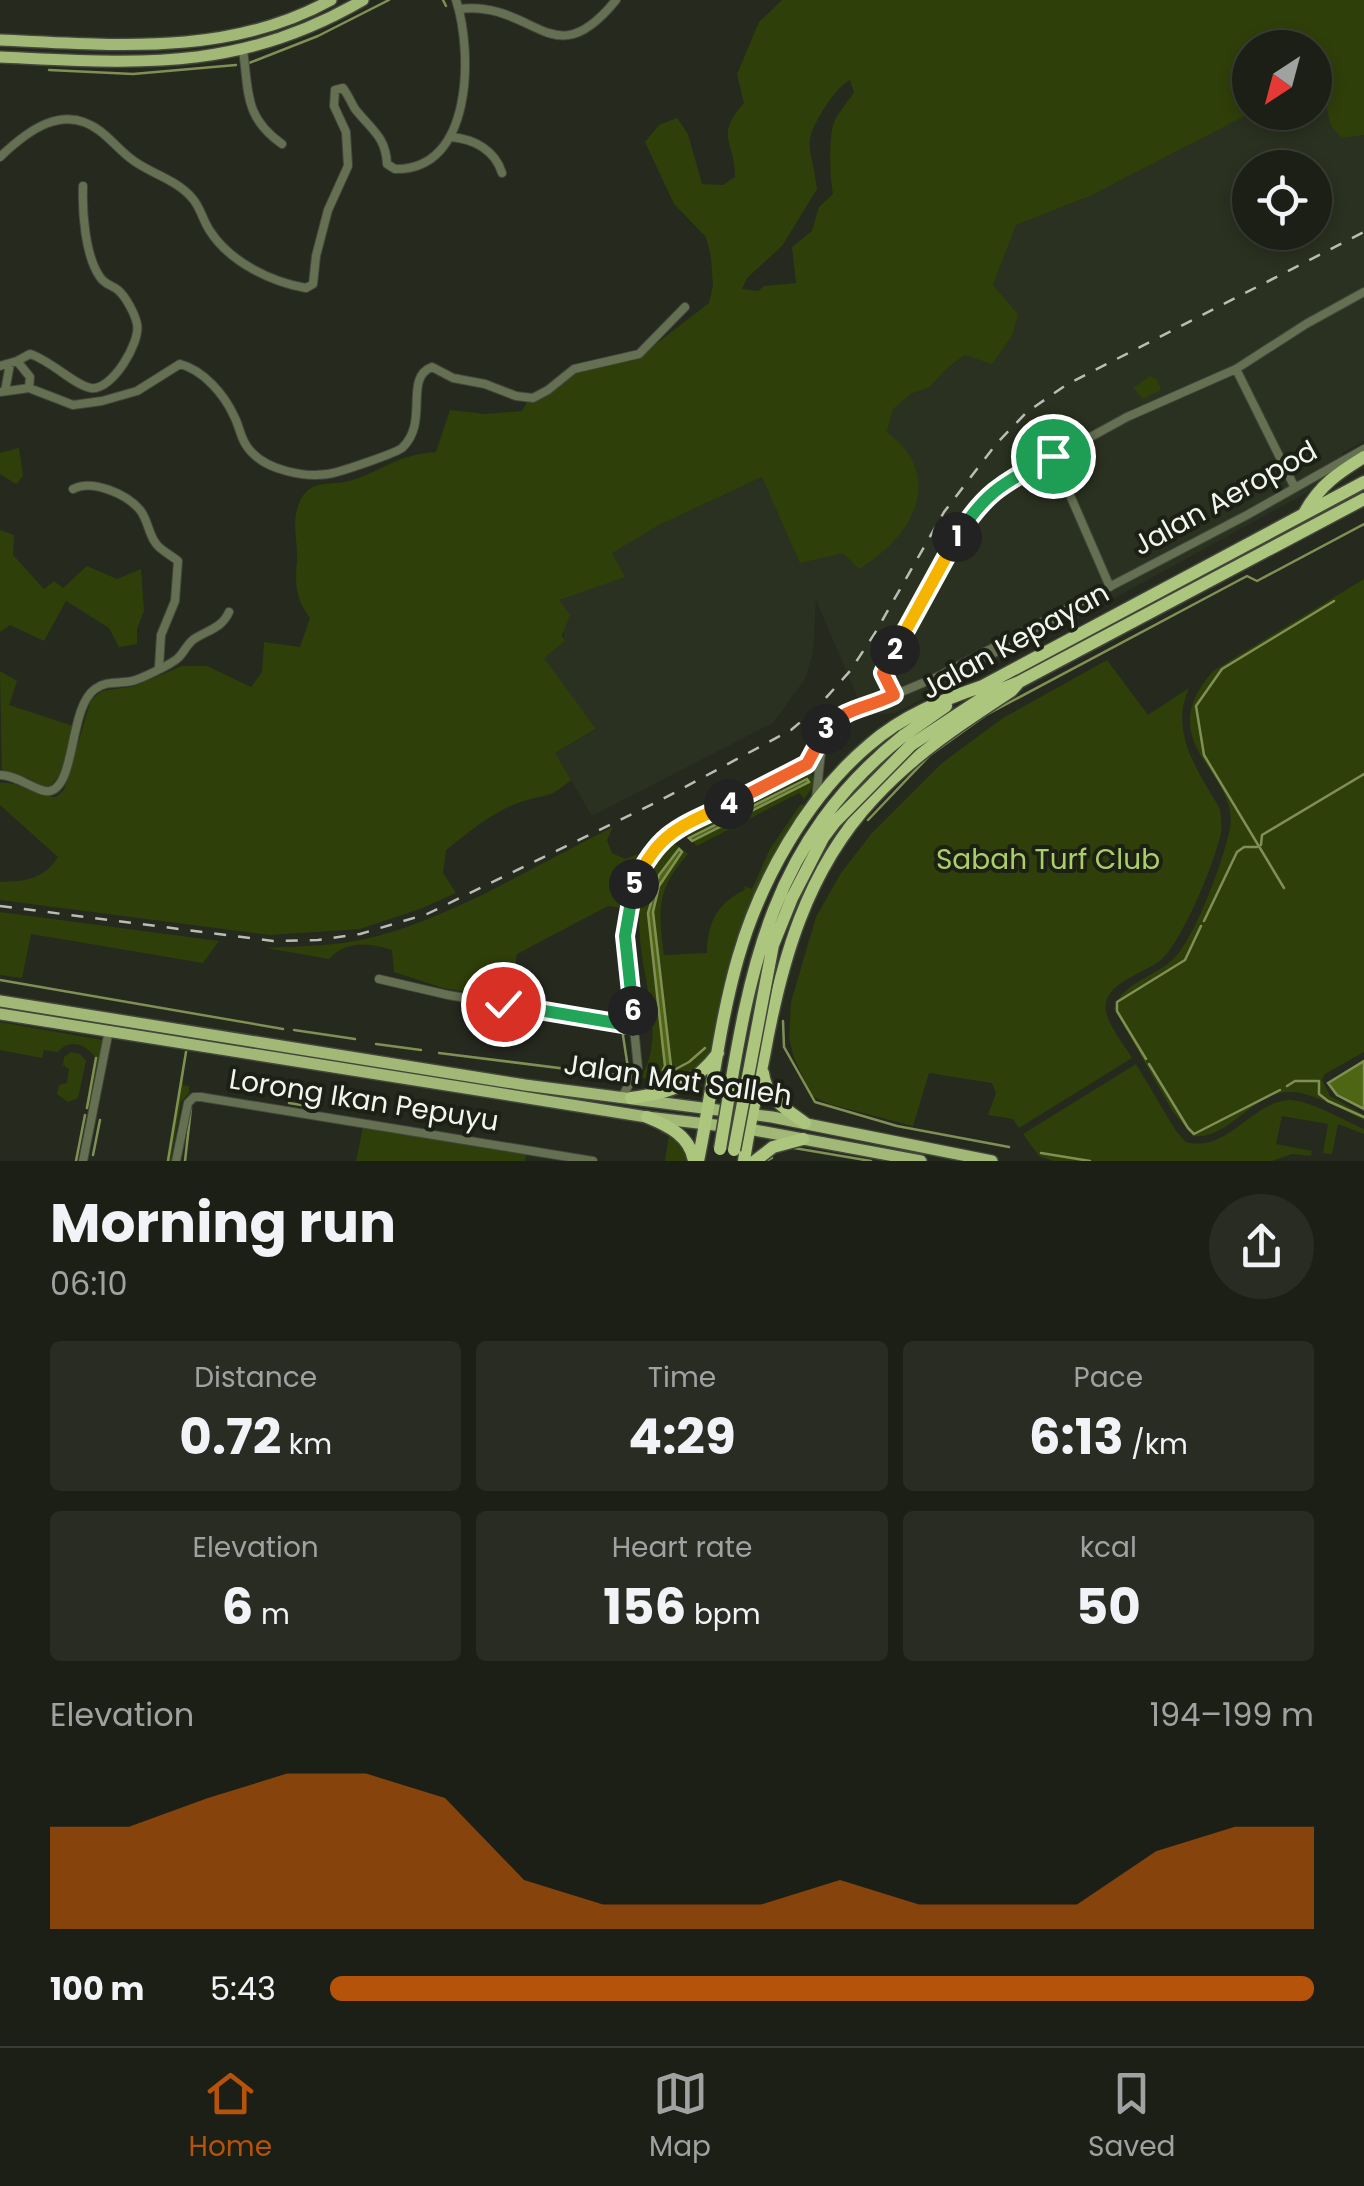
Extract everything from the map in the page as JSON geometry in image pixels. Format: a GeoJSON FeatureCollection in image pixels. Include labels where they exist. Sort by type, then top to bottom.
{"type":"FeatureCollection","features":[{"type":"Feature","properties":{"kind":"highway"},"geometry":{"type":"LineString","coordinates":[[1304,514],[1328,480],[1364,457]]}},
{"type":"Feature","properties":{"kind":"highway","name":"Jalan Kepayan"},"geometry":{"type":"LineString","coordinates":[[718,1161],[746,996],[763,933],[781,888],[813,832],[840,796],[936,712],[1364,482]]}},
{"type":"Feature","properties":{"kind":"highway","name":"Jalan Kepayan"},"geometry":{"type":"LineString","coordinates":[[732,1161],[773,946],[792,898],[823,838],[907,740],[1364,499]]}},
{"type":"Feature","properties":{"kind":"highway"},"geometry":{"type":"LineString","coordinates":[[744,1161],[777,984],[809,894],[836,848],[872,800],[909,764],[1018,682]]}},
{"type":"Feature","properties":{"kind":"highway"},"geometry":{"type":"LineString","coordinates":[[696,1161],[733,978],[747,932],[783,855],[816,803],[870,744],[931,704],[983,686]]}},
{"type":"Feature","properties":{"kind":"highway"},"geometry":{"type":"LineString","coordinates":[[626,1097],[675,1090],[700,1075],[720,1050]]}},
{"type":"Feature","properties":{"kind":"highway"},"geometry":{"type":"LineString","coordinates":[[763,1060],[765,1086],[783,1107],[805,1122]]}},
{"type":"Feature","properties":{"kind":"highway"},"geometry":{"type":"LineString","coordinates":[[647,1117],[685,1139],[696,1161]]}},
{"type":"Feature","properties":{"kind":"highway"},"geometry":{"type":"LineString","coordinates":[[755,1161],[773,1147],[804,1139]]}},
{"type":"Feature","properties":{"kind":"main road"},"geometry":{"type":"LineString","coordinates":[[0,40],[119,46],[205,42],[283,23],[331,0]]}},
{"type":"Feature","properties":{"kind":"main road"},"geometry":{"type":"LineString","coordinates":[[0,57],[175,62],[287,37],[363,0]]}},
{"type":"Feature","properties":{"kind":"main road","name":"Jalan Mat Salleh"},"geometry":{"type":"LineString","coordinates":[[0,1001],[372,1061],[805,1122],[992,1161]]}},
{"type":"Feature","properties":{"kind":"main road","name":"Jalan Mat Salleh"},"geometry":{"type":"LineString","coordinates":[[0,1014],[647,1117],[749,1129],[921,1161]]}},
{"type":"Feature","properties":{"kind":"street"},"geometry":{"type":"LineString","coordinates":[[0,156],[36,128],[57,118],[85,122],[194,200],[209,230],[246,266],[306,288],[313,284],[328,210],[348,166],[346,132],[334,106],[335,90],[343,88],[353,106],[378,132],[385,143],[388,164],[395,169],[424,163],[452,137],[461,106],[465,61],[458,4],[511,7],[551,29],[567,33],[595,25],[616,0]]}},
{"type":"Feature","properties":{"kind":"street"},"geometry":{"type":"LineString","coordinates":[[242,50],[254,118],[282,144]]}},
{"type":"Feature","properties":{"kind":"street"},"geometry":{"type":"LineString","coordinates":[[452,137],[469,138],[478,144],[498,161],[502,173]]}},
{"type":"Feature","properties":{"kind":"street"},"geometry":{"type":"LineString","coordinates":[[9,364],[30,354],[41,357],[85,387],[100,388],[112,380],[138,335],[136,318],[123,295],[101,280],[95,268],[86,233],[83,186]]}},
{"type":"Feature","properties":{"kind":"street"},"geometry":{"type":"LineString","coordinates":[[894,695],[884,678],[885,668],[970,516],[992,491],[1141,411],[1236,369],[1364,292]]}},
{"type":"Feature","properties":{"kind":"street"},"geometry":{"type":"LineString","coordinates":[[9,364],[3,392],[29,388],[73,405],[117,398],[146,386],[176,364],[188,366],[222,397],[235,416],[246,446],[258,458],[314,476],[342,471],[405,446],[418,420],[416,390],[418,378],[426,369],[432,367],[453,378],[533,398],[574,369],[640,354],[685,307]]}},
{"type":"Feature","properties":{"kind":"street"},"geometry":{"type":"LineString","coordinates":[[9,364],[30,377],[29,388]]}},
{"type":"Feature","properties":{"kind":"street"},"geometry":{"type":"LineString","coordinates":[[1236,369],[1296,488]]}},
{"type":"Feature","properties":{"kind":"street","name":"Jalan Aeropod"},"geometry":{"type":"LineString","coordinates":[[789,774],[813,758],[836,718],[911,688],[1364,449]]}},
{"type":"Feature","properties":{"kind":"street"},"geometry":{"type":"LineString","coordinates":[[1053,456],[1110,586]]}},
{"type":"Feature","properties":{"kind":"street"},"geometry":{"type":"LineString","coordinates":[[73,489],[89,485],[129,500],[140,508],[154,541],[178,561],[177,590],[161,635],[159,667]]}},
{"type":"Feature","properties":{"kind":"street"},"geometry":{"type":"LineString","coordinates":[[0,776],[25,780],[42,791],[56,788],[68,763],[80,708],[91,692],[108,683],[133,681],[178,660],[191,641],[225,622],[229,612]]}},
{"type":"Feature","properties":{"kind":"street"},"geometry":{"type":"LineString","coordinates":[[816,803],[824,734]]}},
{"type":"Feature","properties":{"kind":"street"},"geometry":{"type":"LineString","coordinates":[[626,1097],[638,1068],[625,936],[632,888],[646,860],[670,832],[789,774],[810,772],[818,776]]}},
{"type":"Feature","properties":{"kind":"street"},"geometry":{"type":"LineString","coordinates":[[379,979],[448,995],[634,1026]]}},
{"type":"Feature","properties":{"kind":"street"},"geometry":{"type":"LineString","coordinates":[[83,1161],[109,1030]]}},
{"type":"Feature","properties":{"kind":"street","name":"Lorong Ikan Pepuyu"},"geometry":{"type":"LineString","coordinates":[[176,1161],[188,1104],[201,1096],[594,1161]]}},
{"type":"Feature","properties":{"kind":"shaded area"},"geometry":{"type":"Polygon","coordinates":[[[1232,123],[1232,130],[1332,127],[1342,137],[1364,135],[1364,441],[1342,453],[1343,461],[1308,492],[1053,632],[895,713],[865,715],[816,600],[813,653],[805,679],[773,723],[592,816],[555,753],[596,730],[543,657],[565,641],[558,601],[611,553],[659,525],[762,477],[909,454],[887,432],[893,408],[911,394],[930,387],[965,355],[992,363],[1011,336],[1018,314],[993,285],[1016,225],[1090,196],[1232,123]]]}},
{"type":"Feature","properties":{"kind":"shaded area"},"geometry":{"type":"Polygon","coordinates":[[[807,779],[809,782],[692,841],[689,838],[807,779]]]}},
{"type":"Feature","properties":{"kind":"shaded area"},"geometry":{"type":"Polygon","coordinates":[[[679,849],[682,852],[659,886],[653,912],[674,1069],[667,1073],[663,1070],[648,913],[659,875],[679,849]]]}},
{"type":"Feature","properties":{"kind":"shaded area"},"geometry":{"type":"Polygon","coordinates":[[[1364,1061],[1364,1109],[1337,1095],[1328,1083],[1364,1061]]]}},
{"type":"Feature","properties":{"kind":"green space"},"geometry":{"type":"Polygon","coordinates":[[[782,0],[1364,0],[1364,135],[1342,138],[1332,127],[1332,30],[1232,30],[1232,123],[1090,196],[1016,225],[993,285],[1018,314],[1012,336],[992,364],[965,355],[930,387],[911,394],[893,409],[887,432],[908,453],[917,473],[918,490],[915,506],[899,535],[873,559],[859,569],[843,553],[800,563],[762,477],[659,525],[612,553],[625,577],[559,600],[570,615],[562,635],[565,641],[544,658],[596,729],[555,753],[571,780],[552,793],[501,811],[446,850],[443,873],[456,893],[360,929],[270,935],[0,900],[0,882],[33,878],[58,857],[0,805],[0,783],[56,797],[64,790],[91,700],[102,691],[135,686],[182,666],[207,666],[251,687],[262,672],[264,642],[300,647],[310,618],[297,590],[295,522],[305,493],[316,486],[361,477],[410,456],[436,452],[450,410],[485,414],[522,411],[532,393],[548,390],[578,367],[644,353],[709,303],[713,286],[706,237],[674,204],[645,142],[659,125],[677,118],[688,134],[702,184],[723,185],[735,177],[728,132],[744,103],[737,74],[759,22],[782,0]],[[850,80],[818,118],[810,138],[817,189],[782,246],[747,278],[742,289],[758,291],[764,286],[796,283],[792,247],[812,231],[819,207],[833,194],[830,156],[837,116],[854,92],[850,80]]]}},
{"type":"Feature","properties":{"kind":"green space"},"geometry":{"type":"Polygon","coordinates":[[[1150,376],[1157,379],[1161,390],[1143,399],[1133,388],[1150,376]]]}},
{"type":"Feature","properties":{"kind":"green space"},"geometry":{"type":"Polygon","coordinates":[[[19,448],[23,476],[16,484],[0,474],[0,453],[19,448]]]}},
{"type":"Feature","properties":{"kind":"green space"},"geometry":{"type":"Polygon","coordinates":[[[0,530],[14,535],[13,555],[44,589],[54,581],[63,588],[87,566],[117,579],[141,569],[144,611],[137,629],[137,644],[119,647],[109,628],[66,601],[44,641],[10,625],[0,632],[0,530]]]}},
{"type":"Feature","properties":{"kind":"green space"},"geometry":{"type":"Polygon","coordinates":[[[1364,579],[1364,1052],[1325,1074],[1322,1080],[1330,1096],[1364,1115],[1364,1120],[1319,1099],[1291,1092],[1265,1099],[1218,1131],[1193,1136],[1173,1112],[1114,1009],[1125,992],[1170,962],[1185,943],[1208,897],[1229,833],[1230,812],[1224,793],[1193,740],[1190,720],[1195,697],[1213,671],[1364,579]]]}},
{"type":"Feature","properties":{"kind":"green space","name":"Sabah Turf Club"},"geometry":{"type":"Polygon","coordinates":[[[1107,660],[1148,715],[1189,688],[1182,721],[1184,736],[1195,766],[1220,809],[1221,821],[1221,833],[1197,900],[1170,950],[1109,994],[1106,1009],[1110,1023],[1132,1058],[1019,1128],[1013,1119],[988,1115],[996,1093],[992,1083],[929,1073],[913,1126],[812,1096],[789,1038],[791,1002],[816,917],[841,873],[872,833],[942,763],[1003,718],[1107,660]]]}},
{"type":"Feature","properties":{"kind":"green space"},"geometry":{"type":"Polygon","coordinates":[[[0,671],[17,681],[9,705],[73,726],[61,773],[48,789],[27,778],[2,772],[0,671]]]}},
{"type":"Feature","properties":{"kind":"green space"},"geometry":{"type":"Polygon","coordinates":[[[803,774],[811,774],[816,783],[804,799],[799,793],[697,846],[692,841],[808,782],[807,779],[689,838],[684,834],[692,825],[803,774]]]}},
{"type":"Feature","properties":{"kind":"green space"},"geometry":{"type":"Polygon","coordinates":[[[809,804],[740,928],[707,1061],[675,1080],[640,1078],[651,1052],[652,1024],[639,932],[641,901],[650,871],[672,841],[688,854],[670,879],[662,901],[664,955],[707,953],[709,932],[721,907],[745,890],[744,886],[752,889],[770,849],[800,805],[809,804]],[[681,852],[671,857],[659,875],[649,905],[665,1066],[674,1069],[653,912],[659,886],[681,852]]]}},
{"type":"Feature","properties":{"kind":"green space"},"geometry":{"type":"Polygon","coordinates":[[[613,827],[607,840],[612,853],[625,859],[638,854],[624,908],[608,906],[517,954],[509,999],[443,988],[394,972],[392,950],[375,946],[351,946],[329,959],[266,948],[347,942],[405,928],[466,903],[613,827]]]}},
{"type":"Feature","properties":{"kind":"green space"},"geometry":{"type":"Polygon","coordinates":[[[0,912],[219,941],[203,963],[31,934],[22,978],[0,975],[0,912]]]}},
{"type":"Feature","properties":{"kind":"green space"},"geometry":{"type":"Polygon","coordinates":[[[0,1022],[102,1040],[89,1108],[85,1108],[95,1057],[91,1052],[72,1044],[58,1052],[44,1050],[42,1058],[0,1050],[0,1022]]]}},
{"type":"Feature","properties":{"kind":"green space"},"geometry":{"type":"Polygon","coordinates":[[[185,1051],[183,1085],[189,1086],[189,1093],[181,1102],[171,1161],[166,1161],[185,1051]]]}},
{"type":"Feature","properties":{"kind":"green space"},"geometry":{"type":"Polygon","coordinates":[[[71,1052],[86,1061],[78,1098],[68,1102],[57,1094],[59,1085],[67,1083],[69,1069],[63,1065],[64,1057],[71,1052]]]}},
{"type":"Feature","properties":{"kind":"green space"},"geometry":{"type":"Polygon","coordinates":[[[1136,1064],[1186,1142],[1214,1140],[1262,1109],[1288,1100],[1326,1111],[1364,1129],[1364,1134],[1338,1124],[1332,1154],[1323,1153],[1328,1124],[1282,1116],[1276,1144],[1312,1151],[1311,1156],[1292,1154],[1272,1161],[1053,1161],[1039,1156],[1023,1134],[1136,1064]]]}},
{"type":"Feature","properties":{"kind":"green space"},"geometry":{"type":"Polygon","coordinates":[[[663,1125],[672,1131],[691,1161],[665,1161],[669,1135],[660,1133],[663,1125]]]}},
{"type":"Feature","properties":{"kind":"green space"},"geometry":{"type":"Polygon","coordinates":[[[363,1127],[526,1155],[525,1161],[356,1161],[363,1127]]]}},
{"type":"Feature","properties":{"kind":"waterway"},"geometry":{"type":"LineString","coordinates":[[249,63],[318,36],[389,0]]}},
{"type":"Feature","properties":{"kind":"waterway"},"geometry":{"type":"LineString","coordinates":[[443,0],[446,6]]}},
{"type":"Feature","properties":{"kind":"waterway"},"geometry":{"type":"LineString","coordinates":[[49,70],[133,74],[236,65]]}},
{"type":"Feature","properties":{"kind":"waterway"},"geometry":{"type":"LineString","coordinates":[[868,820],[930,755],[986,715],[1247,576],[1257,581],[1364,524]]}},
{"type":"Feature","properties":{"kind":"waterway"},"geometry":{"type":"LineString","coordinates":[[1284,888],[1204,755],[1196,706],[1222,669],[1334,601]]}},
{"type":"Feature","properties":{"kind":"waterway"},"geometry":{"type":"LineString","coordinates":[[1261,845],[1262,835],[1364,774]]}},
{"type":"Feature","properties":{"kind":"waterway"},"geometry":{"type":"LineString","coordinates":[[1204,921],[1237,852],[1244,847],[1257,847]]}},
{"type":"Feature","properties":{"kind":"waterway"},"geometry":{"type":"LineString","coordinates":[[1146,1059],[1117,1011],[1117,1002],[1185,960],[1201,926]]}},
{"type":"Feature","properties":{"kind":"waterway"},"geometry":{"type":"LineString","coordinates":[[0,980],[283,1029]]}},
{"type":"Feature","properties":{"kind":"waterway"},"geometry":{"type":"LineString","coordinates":[[462,1002],[499,1007]]}},
{"type":"Feature","properties":{"kind":"waterway"},"geometry":{"type":"LineString","coordinates":[[783,1021],[784,1047],[815,1102],[897,1126],[1009,1147]]}},
{"type":"Feature","properties":{"kind":"waterway"},"geometry":{"type":"LineString","coordinates":[[439,1053],[623,1076],[628,1068],[619,1027]]}},
{"type":"Feature","properties":{"kind":"waterway"},"geometry":{"type":"LineString","coordinates":[[294,1030],[355,1039]]}},
{"type":"Feature","properties":{"kind":"waterway"},"geometry":{"type":"LineString","coordinates":[[376,1044],[421,1050]]}},
{"type":"Feature","properties":{"kind":"waterway"},"geometry":{"type":"LineString","coordinates":[[674,1070],[705,1048]]}},
{"type":"Feature","properties":{"kind":"waterway"},"geometry":{"type":"LineString","coordinates":[[168,1161],[186,1052]]}},
{"type":"Feature","properties":{"kind":"waterway"},"geometry":{"type":"LineString","coordinates":[[87,1108],[96,1058]]}},
{"type":"Feature","properties":{"kind":"waterway"},"geometry":{"type":"LineString","coordinates":[[1149,1064],[1194,1134],[1280,1090]]}},
{"type":"Feature","properties":{"kind":"waterway"},"geometry":{"type":"LineString","coordinates":[[1287,1086],[1295,1081],[1319,1081],[1319,1094],[1364,1117]]}},
{"type":"Feature","properties":{"kind":"waterway"},"geometry":{"type":"LineString","coordinates":[[289,1103],[313,1107]]}},
{"type":"Feature","properties":{"kind":"waterway"},"geometry":{"type":"LineString","coordinates":[[185,1161],[191,1108]]}},
{"type":"Feature","properties":{"kind":"waterway"},"geometry":{"type":"LineString","coordinates":[[76,1161],[85,1115]]}},
{"type":"Feature","properties":{"kind":"waterway"},"geometry":{"type":"LineString","coordinates":[[93,1155],[100,1120]]}},
{"type":"Feature","properties":{"kind":"waterway"},"geometry":{"type":"LineString","coordinates":[[794,1148],[871,1161]]}},
{"type":"Feature","properties":{"kind":"waterway"},"geometry":{"type":"LineString","coordinates":[[1041,1153],[1090,1161]]}},
{"type":"Feature","properties":{"kind":"waterway"},"geometry":{"type":"LineString","coordinates":[[768,1160],[772,1158]]}},
{"type":"Feature","properties":{"kind":"railway"},"geometry":{"type":"LineString","coordinates":[[0,906],[273,941],[360,934],[427,914],[659,801],[791,730],[816,709],[850,671],[875,633],[944,512],[997,443],[1027,412],[1066,385],[1364,232]]}},
{"type":"Feature","properties":{"kind":"route"},"geometry":{"type":"LineString","coordinates":[[503,1004],[634,1026],[625,936],[632,888],[646,860],[670,832],[807,764],[836,718],[894,695],[884,678],[885,668],[970,516],[992,491],[1053,456]]}}]}
